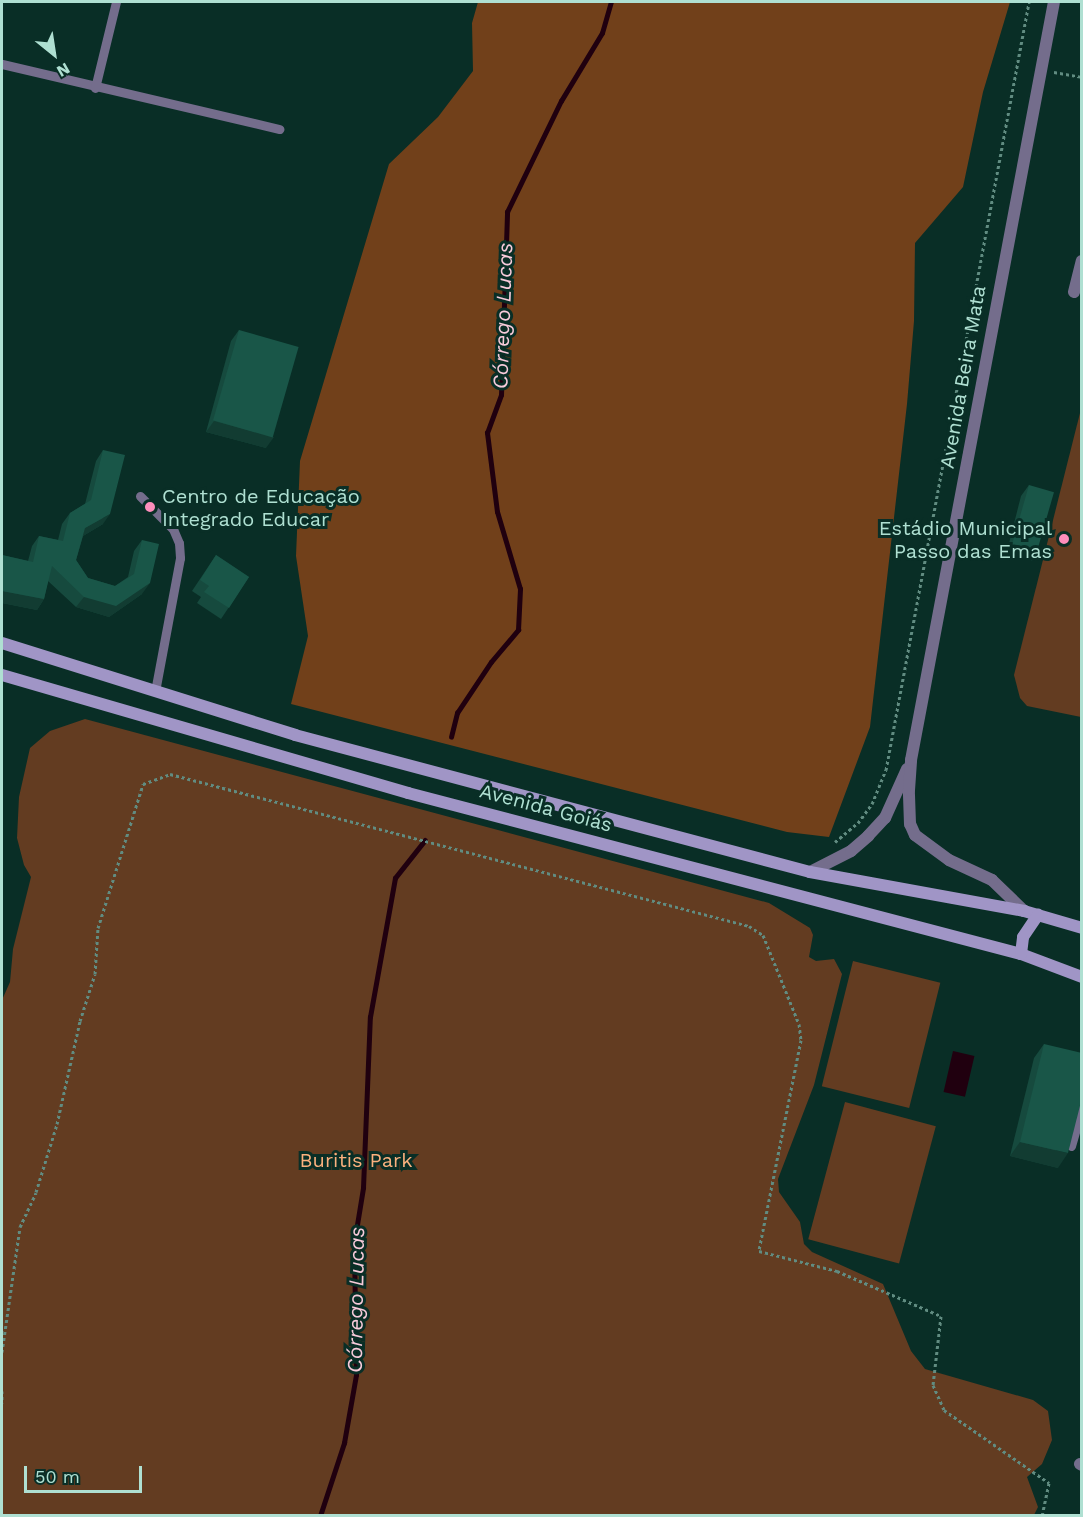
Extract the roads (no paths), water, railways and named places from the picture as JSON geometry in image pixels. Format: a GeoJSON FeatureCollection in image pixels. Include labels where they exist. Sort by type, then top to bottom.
{"type":"FeatureCollection","features":[{"type":"Feature","properties":{"kind":"main road","name":"Avenida Goiás"},"geometry":{"type":"LineString","coordinates":[[2,644],[296,735],[810,872],[1024,911],[1082,927]]}},
{"type":"Feature","properties":{"kind":"main road","name":"Avenida Goiás"},"geometry":{"type":"LineString","coordinates":[[2,675],[408,793],[1021,954],[1082,977]]}},
{"type":"Feature","properties":{"kind":"main road"},"geometry":{"type":"LineString","coordinates":[[1021,954],[1023,937],[1038,915]]}},
{"type":"Feature","properties":{"kind":"street","name":"Avenida Beira Mata"},"geometry":{"type":"LineString","coordinates":[[1024,911],[992,880],[949,860],[915,835],[909,812],[911,760],[1054,2]]}},
{"type":"Feature","properties":{"kind":"street"},"geometry":{"type":"LineString","coordinates":[[1074,291],[1082,261]]}},
{"type":"Feature","properties":{"kind":"street","name":"Avenida Beira Mata"},"geometry":{"type":"LineString","coordinates":[[810,872],[851,851],[885,818],[911,760]]}},
{"type":"Feature","properties":{"kind":"lane"},"geometry":{"type":"LineString","coordinates":[[95,87],[116,2]]}},
{"type":"Feature","properties":{"kind":"lane"},"geometry":{"type":"LineString","coordinates":[[2,64],[279,129]]}},
{"type":"Feature","properties":{"kind":"lane"},"geometry":{"type":"LineString","coordinates":[[140,496],[173,529],[179,543],[180,558],[155,691]]}},
{"type":"Feature","properties":{"kind":"lane"},"geometry":{"type":"LineString","coordinates":[[1071,1146],[1082,1108]]}},
{"type":"Feature","properties":{"kind":"waterway","name":"Córrego Lucas"},"geometry":{"type":"LineString","coordinates":[[451,737],[457,713],[491,662],[518,630],[520,589],[497,512],[487,433],[501,395],[507,212],[561,101],[602,33],[611,2]]}},
{"type":"Feature","properties":{"kind":"waterway","name":"Córrego Lucas"},"geometry":{"type":"LineString","coordinates":[[320,1516],[344,1443],[356,1375],[354,1243],[363,1188],[370,1017],[395,878],[425,840]]}},
{"type":"Feature","properties":{"kind":"place","name":"Centro de Educação Integrado Educar"},"geometry":{"type":"Point","coordinates":[150,507]}},
{"type":"Feature","properties":{"kind":"place","name":"Estádio Municipal Passo das Emas"},"geometry":{"type":"Point","coordinates":[1064,539]}},
{"type":"Feature","properties":{"kind":"park label","name":"Buritis Park"},"geometry":{"type":"Point","coordinates":[356,1160]}}]}
